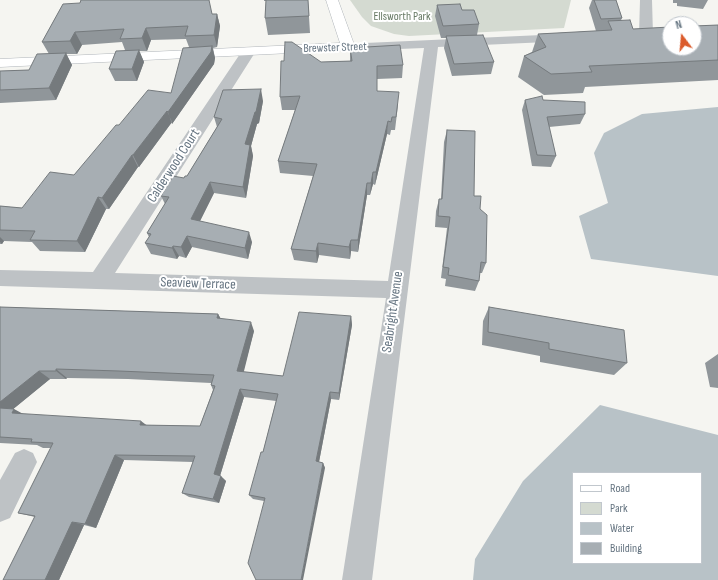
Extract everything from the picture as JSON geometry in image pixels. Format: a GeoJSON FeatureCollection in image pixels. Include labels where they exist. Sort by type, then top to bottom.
{"type":"FeatureCollection","features":[{"type":"Feature","properties":{"kind":"street"},"geometry":{"type":"LineString","coordinates":[[332,0],[348,47]]}},
{"type":"Feature","properties":{"kind":"street"},"geometry":{"type":"LineString","coordinates":[[630,36],[652,35],[646,0]]}},
{"type":"Feature","properties":{"kind":"street","name":"Brewster Street"},"geometry":{"type":"LineString","coordinates":[[0,63],[574,38]]}},
{"type":"Feature","properties":{"kind":"street","name":"Seabright Avenue"},"geometry":{"type":"LineString","coordinates":[[357,580],[396,290],[432,43]]}},
{"type":"Feature","properties":{"kind":"street","name":"Calderwood Court"},"geometry":{"type":"LineString","coordinates":[[99,281],[249,51]]}},
{"type":"Feature","properties":{"kind":"street","name":"Seaview Terrace"},"geometry":{"type":"LineString","coordinates":[[0,278],[396,290]]}},
{"type":"Feature","properties":{"kind":"street"},"geometry":{"type":"LineString","coordinates":[[0,508],[24,462]]}},
{"type":"Feature","properties":{"kind":"green space","name":"Ellsworth Park"},"geometry":{"type":"Polygon","coordinates":[[[350,0],[571,0],[564,28],[409,36],[394,34],[371,26],[362,17],[350,0]]]}},
{"type":"Feature","properties":{"kind":"water"},"geometry":{"type":"Polygon","coordinates":[[[718,107],[718,276],[591,259],[579,216],[608,203],[594,153],[604,133],[642,114],[718,107]]]}},
{"type":"Feature","properties":{"kind":"water"},"geometry":{"type":"Polygon","coordinates":[[[600,405],[718,435],[718,580],[473,580],[475,559],[523,481],[600,405]]]}},
{"type":"Feature","properties":{"kind":"building"},"geometry":{"type":"Polygon","coordinates":[[[81,0],[209,0],[212,14],[217,14],[214,35],[185,36],[188,26],[146,28],[142,38],[120,39],[124,29],[75,32],[70,41],[42,42],[63,4],[80,3],[81,0]]]}},
{"type":"Feature","properties":{"kind":"building"},"geometry":{"type":"Polygon","coordinates":[[[266,0],[308,0],[309,16],[265,18],[266,0]]]}},
{"type":"Feature","properties":{"kind":"building"},"geometry":{"type":"Polygon","coordinates":[[[594,0],[616,0],[622,18],[601,19],[594,0]]]}},
{"type":"Feature","properties":{"kind":"building"},"geometry":{"type":"Polygon","coordinates":[[[460,4],[462,10],[474,10],[479,24],[443,26],[437,5],[460,4]]]}},
{"type":"Feature","properties":{"kind":"building"},"geometry":{"type":"Polygon","coordinates":[[[630,20],[633,29],[662,27],[662,56],[702,56],[702,26],[718,25],[718,60],[589,66],[592,72],[551,74],[524,56],[546,47],[538,34],[612,30],[608,21],[630,20]]]}},
{"type":"Feature","properties":{"kind":"building"},"geometry":{"type":"Polygon","coordinates":[[[483,35],[494,62],[454,64],[446,36],[483,35]]]}},
{"type":"Feature","properties":{"kind":"building"},"geometry":{"type":"Polygon","coordinates":[[[285,42],[292,42],[321,62],[352,61],[350,48],[400,45],[403,65],[377,66],[377,91],[399,92],[396,117],[392,117],[391,122],[388,121],[376,172],[373,172],[371,183],[367,183],[358,240],[351,240],[349,247],[318,243],[316,251],[291,249],[317,164],[278,161],[300,96],[280,97],[281,61],[284,61],[285,42]]]}},
{"type":"Feature","properties":{"kind":"building"},"geometry":{"type":"Polygon","coordinates":[[[212,46],[211,52],[168,112],[167,111],[132,155],[102,198],[98,197],[77,241],[30,240],[35,231],[0,230],[0,206],[22,208],[50,172],[74,175],[148,90],[171,93],[183,48],[212,46]]]}},
{"type":"Feature","properties":{"kind":"building"},"geometry":{"type":"Polygon","coordinates":[[[139,50],[132,69],[109,69],[116,51],[139,50]]]}},
{"type":"Feature","properties":{"kind":"building"},"geometry":{"type":"Polygon","coordinates":[[[66,53],[49,88],[0,90],[0,71],[29,70],[37,54],[66,53]]]}},
{"type":"Feature","properties":{"kind":"building"},"geometry":{"type":"Polygon","coordinates":[[[261,89],[256,112],[245,144],[250,145],[243,187],[210,182],[191,219],[249,232],[245,248],[187,236],[181,247],[173,246],[172,248],[145,243],[151,234],[147,233],[169,197],[161,196],[173,176],[184,178],[187,176],[222,119],[214,117],[223,90],[261,89]]]}},
{"type":"Feature","properties":{"kind":"building"},"geometry":{"type":"Polygon","coordinates":[[[542,96],[543,100],[585,102],[585,114],[547,117],[556,156],[537,155],[525,100],[542,96]]]}},
{"type":"Feature","properties":{"kind":"building"},"geometry":{"type":"Polygon","coordinates":[[[447,130],[475,131],[474,196],[481,196],[480,209],[487,215],[486,263],[481,262],[479,281],[448,275],[449,268],[443,267],[450,217],[438,216],[439,199],[442,199],[447,130]]]}},
{"type":"Feature","properties":{"kind":"building"},"geometry":{"type":"Polygon","coordinates":[[[0,307],[218,314],[217,318],[251,322],[237,371],[283,376],[299,312],[351,316],[339,393],[330,392],[316,461],[323,463],[301,580],[256,580],[248,563],[265,498],[249,495],[261,452],[263,452],[278,394],[240,389],[214,474],[221,476],[213,499],[182,493],[195,456],[115,455],[85,524],[72,522],[45,580],[3,580],[35,516],[18,513],[53,443],[31,442],[32,439],[0,437],[0,408],[14,409],[12,413],[141,421],[140,425],[200,426],[215,386],[211,385],[214,375],[56,369],[56,371],[39,371],[0,402],[0,307]]]}},
{"type":"Feature","properties":{"kind":"building"},"geometry":{"type":"Polygon","coordinates":[[[489,307],[624,330],[627,363],[549,349],[549,343],[488,332],[489,307]]]}}]}
